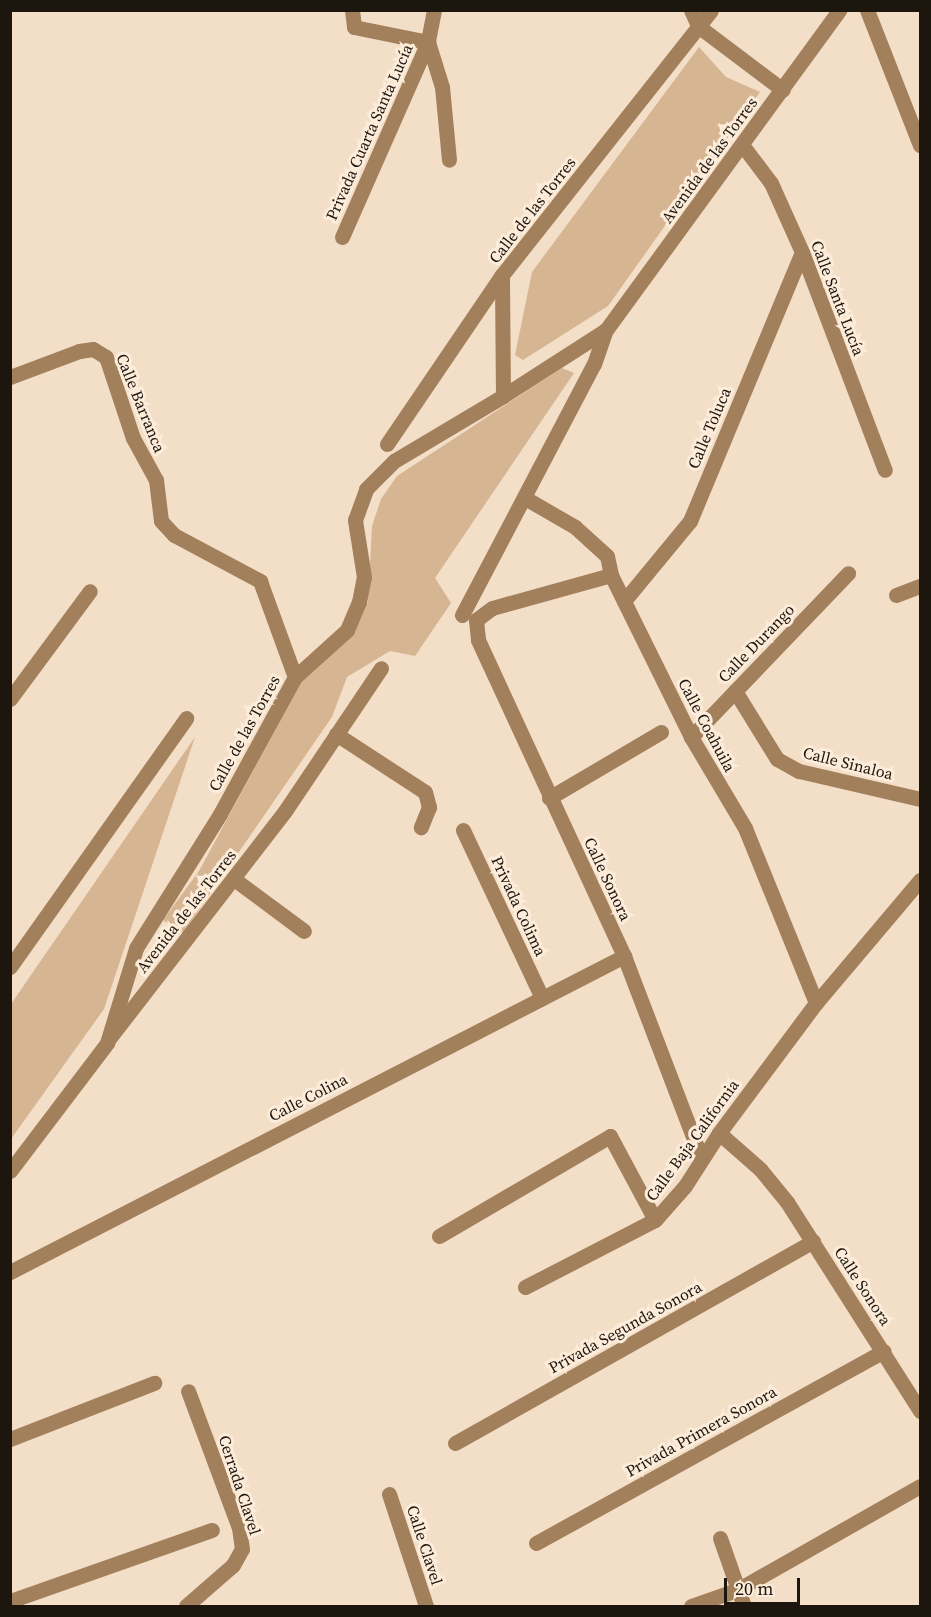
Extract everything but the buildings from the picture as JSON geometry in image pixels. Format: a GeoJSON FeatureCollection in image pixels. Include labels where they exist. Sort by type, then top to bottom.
{"type":"FeatureCollection","features":[{"type":"Feature","properties":{"kind":"street"},"geometry":{"type":"LineString","coordinates":[[352,10],[354,27],[428,42]]}},
{"type":"Feature","properties":{"kind":"street"},"geometry":{"type":"LineString","coordinates":[[434,10],[428,42],[442,87],[449,160]]}},
{"type":"Feature","properties":{"kind":"street"},"geometry":{"type":"LineString","coordinates":[[691,10],[698,26],[783,90]]}},
{"type":"Feature","properties":{"kind":"street","name":"Calle de las Torres"},"geometry":{"type":"LineString","coordinates":[[107,1043],[136,948],[220,814],[295,677],[347,630],[359,602],[364,577],[355,520],[366,489],[394,461],[503,396],[502,275],[711,10]]}},
{"type":"Feature","properties":{"kind":"street","name":"Avenida de las Torres"},"geometry":{"type":"LineString","coordinates":[[469,617],[525,498],[594,364],[606,330],[743,146],[839,10]]}},
{"type":"Feature","properties":{"kind":"street"},"geometry":{"type":"LineString","coordinates":[[867,10],[921,146]]}},
{"type":"Feature","properties":{"kind":"street","name":"Privada Cuarta Santa Lucía"},"geometry":{"type":"LineString","coordinates":[[342,237],[428,42]]}},
{"type":"Feature","properties":{"kind":"street","name":"Calle Santa Lucía"},"geometry":{"type":"LineString","coordinates":[[743,146],[771,183],[802,252],[885,470]]}},
{"type":"Feature","properties":{"kind":"street","name":"Calle Toluca"},"geometry":{"type":"LineString","coordinates":[[624,602],[690,521],[802,252]]}},
{"type":"Feature","properties":{"kind":"street"},"geometry":{"type":"LineString","coordinates":[[387,444],[502,275]]}},
{"type":"Feature","properties":{"kind":"street","name":"Avenida de las Torres"},"geometry":{"type":"LineString","coordinates":[[503,396],[606,330]]}},
{"type":"Feature","properties":{"kind":"street","name":"Calle Barranca"},"geometry":{"type":"LineString","coordinates":[[10,377],[93,348],[106,357],[133,438],[156,480],[161,521],[174,535],[260,581],[295,677]]}},
{"type":"Feature","properties":{"kind":"street","name":"Calle Coahuila"},"geometry":{"type":"LineString","coordinates":[[525,498],[592,540],[607,556],[611,575],[691,737],[744,828],[816,1003]]}},
{"type":"Feature","properties":{"kind":"street","name":"Calle Durango"},"geometry":{"type":"LineString","coordinates":[[691,737],[848,573]]}},
{"type":"Feature","properties":{"kind":"street"},"geometry":{"type":"LineString","coordinates":[[469,617],[492,608],[611,575]]}},
{"type":"Feature","properties":{"kind":"street"},"geometry":{"type":"LineString","coordinates":[[896,595],[921,586]]}},
{"type":"Feature","properties":{"kind":"street"},"geometry":{"type":"LineString","coordinates":[[10,699],[90,591]]}},
{"type":"Feature","properties":{"kind":"street","name":"Calle Sonora"},"geometry":{"type":"LineString","coordinates":[[469,617],[549,798],[624,956],[701,1158]]}},
{"type":"Feature","properties":{"kind":"street","name":"Avenida de las Torres"},"geometry":{"type":"LineString","coordinates":[[10,1171],[234,879],[381,669]]}},
{"type":"Feature","properties":{"kind":"street","name":"Calle Sinaloa"},"geometry":{"type":"LineString","coordinates":[[735,691],[777,759],[799,771],[921,799]]}},
{"type":"Feature","properties":{"kind":"street"},"geometry":{"type":"LineString","coordinates":[[10,967],[186,718]]}},
{"type":"Feature","properties":{"kind":"street"},"geometry":{"type":"LineString","coordinates":[[549,798],[661,732]]}},
{"type":"Feature","properties":{"kind":"street"},"geometry":{"type":"LineString","coordinates":[[336,734],[425,792],[429,807],[421,827]]}},
{"type":"Feature","properties":{"kind":"street","name":"Privada Colima"},"geometry":{"type":"LineString","coordinates":[[463,830],[542,998]]}},
{"type":"Feature","properties":{"kind":"street"},"geometry":{"type":"LineString","coordinates":[[234,879],[304,931]]}},
{"type":"Feature","properties":{"kind":"street","name":"Calle Baja California"},"geometry":{"type":"LineString","coordinates":[[439,1236],[610,1136],[655,1220],[685,1186],[701,1158],[816,1003],[916,898],[921,880]]}},
{"type":"Feature","properties":{"kind":"street","name":"Calle Colina"},"geometry":{"type":"LineString","coordinates":[[10,1272],[624,956]]}},
{"type":"Feature","properties":{"kind":"street","name":"Calle Sonora"},"geometry":{"type":"LineString","coordinates":[[719,1133],[760,1169],[813,1241],[921,1411]]}},
{"type":"Feature","properties":{"kind":"street"},"geometry":{"type":"LineString","coordinates":[[525,1287],[655,1220]]}},
{"type":"Feature","properties":{"kind":"street","name":"Privada Segunda Sonora"},"geometry":{"type":"LineString","coordinates":[[455,1443],[813,1241]]}},
{"type":"Feature","properties":{"kind":"street","name":"Privada Primera Sonora"},"geometry":{"type":"LineString","coordinates":[[536,1543],[884,1351]]}},
{"type":"Feature","properties":{"kind":"street"},"geometry":{"type":"LineString","coordinates":[[10,1438],[154,1383]]}},
{"type":"Feature","properties":{"kind":"street","name":"Cerrada Clavel"},"geometry":{"type":"LineString","coordinates":[[186,1606],[233,1565],[243,1549],[239,1528],[188,1391]]}},
{"type":"Feature","properties":{"kind":"street"},"geometry":{"type":"LineString","coordinates":[[692,1606],[738,1590],[921,1486]]}},
{"type":"Feature","properties":{"kind":"street","name":"Calle Clavel"},"geometry":{"type":"LineString","coordinates":[[389,1494],[426,1606]]}},
{"type":"Feature","properties":{"kind":"street"},"geometry":{"type":"LineString","coordinates":[[10,1601],[212,1530]]}},
{"type":"Feature","properties":{"kind":"street"},"geometry":{"type":"LineString","coordinates":[[720,1538],[744,1606]]}},
{"type":"Feature","properties":{"kind":"shaded area"},"geometry":{"type":"Polygon","coordinates":[[[699,47],[726,77],[760,92],[608,306],[523,360],[515,355],[532,272],[699,47]]]}},
{"type":"Feature","properties":{"kind":"shaded area"},"geometry":{"type":"Polygon","coordinates":[[[562,368],[574,373],[435,578],[451,603],[415,656],[390,651],[347,677],[332,717],[183,933],[163,920],[199,871],[304,677],[355,629],[368,602],[372,526],[381,499],[397,476],[562,368]]]}},
{"type":"Feature","properties":{"kind":"shaded area"},"geometry":{"type":"Polygon","coordinates":[[[195,737],[104,1009],[11,1139],[11,1004],[195,737]]]}}]}
